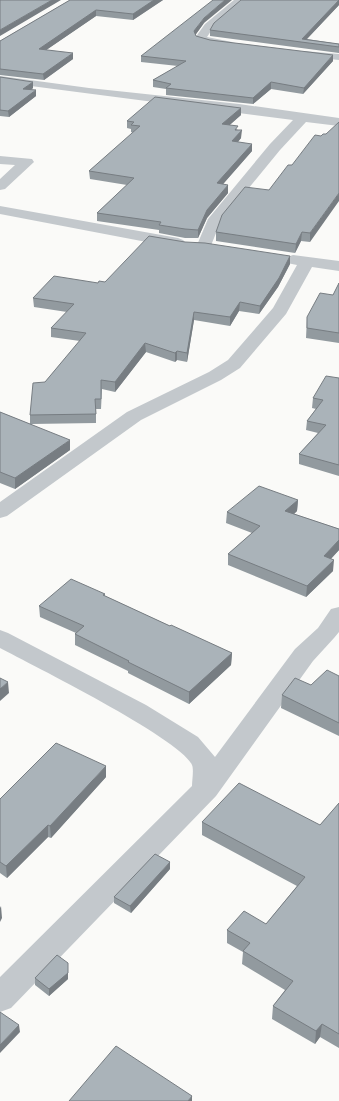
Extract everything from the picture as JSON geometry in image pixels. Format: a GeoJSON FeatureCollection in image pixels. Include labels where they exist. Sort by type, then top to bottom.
{"type":"FeatureCollection","features":[{"type":"Feature","properties":{"kind":"street"},"geometry":{"type":"LineString","coordinates":[[239,45],[200,38],[209,26],[240,0]]}},
{"type":"Feature","properties":{"kind":"street"},"geometry":{"type":"LineString","coordinates":[[290,52],[339,57]]}},
{"type":"Feature","properties":{"kind":"street"},"geometry":{"type":"LineString","coordinates":[[0,79],[58,88],[242,108],[302,118],[339,122]]}},
{"type":"Feature","properties":{"kind":"street"},"geometry":{"type":"LineString","coordinates":[[0,210],[185,244],[212,247],[213,222],[243,185],[302,118]]}},
{"type":"Feature","properties":{"kind":"street"},"geometry":{"type":"LineString","coordinates":[[0,160],[27,162],[0,186]]}},
{"type":"Feature","properties":{"kind":"street"},"geometry":{"type":"LineString","coordinates":[[277,257],[339,266]]}},
{"type":"Feature","properties":{"kind":"street"},"geometry":{"type":"LineString","coordinates":[[0,512],[134,416],[215,376],[234,364],[280,310],[307,262]]}},
{"type":"Feature","properties":{"kind":"street"},"geometry":{"type":"LineString","coordinates":[[0,998],[206,789],[304,655],[326,633],[339,614]]}},
{"type":"Feature","properties":{"kind":"street"},"geometry":{"type":"LineString","coordinates":[[0,638],[137,711],[189,744],[205,763],[206,789]]}},
{"type":"Feature","properties":{"kind":"building"},"geometry":{"type":"Polygon","coordinates":[[[0,0],[52,0],[0,30],[0,0]]]}},
{"type":"Feature","properties":{"kind":"building"},"geometry":{"type":"Polygon","coordinates":[[[70,0],[154,0],[133,14],[96,10],[39,49],[73,53],[43,74],[0,69],[0,41],[70,0]]]}},
{"type":"Feature","properties":{"kind":"building"},"geometry":{"type":"Polygon","coordinates":[[[213,0],[225,0],[204,18],[194,31],[196,36],[210,40],[333,55],[304,88],[271,82],[253,98],[166,88],[171,84],[153,80],[186,61],[141,56],[213,0]]]}},
{"type":"Feature","properties":{"kind":"building"},"geometry":{"type":"Polygon","coordinates":[[[241,0],[339,0],[302,39],[339,44],[339,47],[210,30],[214,23],[241,0]]]}},
{"type":"Feature","properties":{"kind":"building"},"geometry":{"type":"Polygon","coordinates":[[[0,77],[33,82],[23,89],[36,90],[8,111],[0,110],[0,77]]]}},
{"type":"Feature","properties":{"kind":"building"},"geometry":{"type":"Polygon","coordinates":[[[155,97],[241,108],[222,124],[238,126],[235,130],[242,130],[232,141],[252,144],[217,183],[228,185],[207,210],[198,230],[159,225],[161,222],[97,213],[134,178],[89,171],[140,126],[131,125],[134,122],[127,121],[155,97]]]}},
{"type":"Feature","properties":{"kind":"building"},"geometry":{"type":"Polygon","coordinates":[[[339,122],[339,193],[310,233],[302,232],[296,244],[216,232],[222,215],[245,187],[269,190],[288,165],[292,165],[315,135],[321,136],[326,134],[339,122]]]}},
{"type":"Feature","properties":{"kind":"building"},"geometry":{"type":"Polygon","coordinates":[[[149,236],[290,256],[279,278],[260,306],[240,302],[230,317],[194,312],[187,353],[177,351],[175,353],[145,343],[115,382],[101,380],[101,399],[95,399],[96,414],[30,415],[33,383],[45,382],[86,333],[51,328],[74,304],[33,298],[54,276],[98,283],[99,281],[105,282],[149,236]]]}},
{"type":"Feature","properties":{"kind":"building"},"geometry":{"type":"Polygon","coordinates":[[[339,283],[339,333],[307,328],[307,317],[320,293],[333,295],[339,283]]]}},
{"type":"Feature","properties":{"kind":"building"},"geometry":{"type":"Polygon","coordinates":[[[326,376],[339,378],[339,465],[299,454],[326,425],[307,421],[323,400],[313,398],[326,376]]]}},
{"type":"Feature","properties":{"kind":"building"},"geometry":{"type":"Polygon","coordinates":[[[0,412],[70,440],[15,478],[0,472],[0,412]]]}},
{"type":"Feature","properties":{"kind":"building"},"geometry":{"type":"Polygon","coordinates":[[[259,486],[298,500],[285,511],[339,529],[339,540],[324,556],[334,560],[307,586],[228,554],[260,526],[227,512],[259,486]]]}},
{"type":"Feature","properties":{"kind":"building"},"geometry":{"type":"Polygon","coordinates":[[[71,579],[170,626],[171,625],[232,653],[189,692],[75,634],[84,626],[39,606],[71,579]]]}},
{"type":"Feature","properties":{"kind":"building"},"geometry":{"type":"Polygon","coordinates":[[[327,670],[339,676],[339,723],[282,695],[295,678],[311,685],[327,670]]]}},
{"type":"Feature","properties":{"kind":"building"},"geometry":{"type":"Polygon","coordinates":[[[0,678],[8,682],[0,689],[0,678]]]}},
{"type":"Feature","properties":{"kind":"building"},"geometry":{"type":"Polygon","coordinates":[[[56,743],[106,766],[50,826],[48,825],[6,866],[0,862],[0,799],[56,743]]]}},
{"type":"Feature","properties":{"kind":"building"},"geometry":{"type":"Polygon","coordinates":[[[239,783],[320,825],[339,803],[339,1034],[322,1024],[316,1031],[273,1006],[293,981],[243,951],[250,943],[227,930],[244,911],[266,924],[305,877],[202,822],[239,783]]]}},
{"type":"Feature","properties":{"kind":"building"},"geometry":{"type":"Polygon","coordinates":[[[155,854],[170,862],[130,906],[114,897],[155,854]]]}},
{"type":"Feature","properties":{"kind":"building"},"geometry":{"type":"Polygon","coordinates":[[[57,955],[68,963],[68,973],[49,989],[35,978],[57,955]]]}},
{"type":"Feature","properties":{"kind":"building"},"geometry":{"type":"Polygon","coordinates":[[[0,1012],[19,1025],[0,1045],[0,1012]]]}},
{"type":"Feature","properties":{"kind":"building"},"geometry":{"type":"Polygon","coordinates":[[[116,1046],[192,1096],[188,1101],[69,1101],[116,1046]]]}}]}
